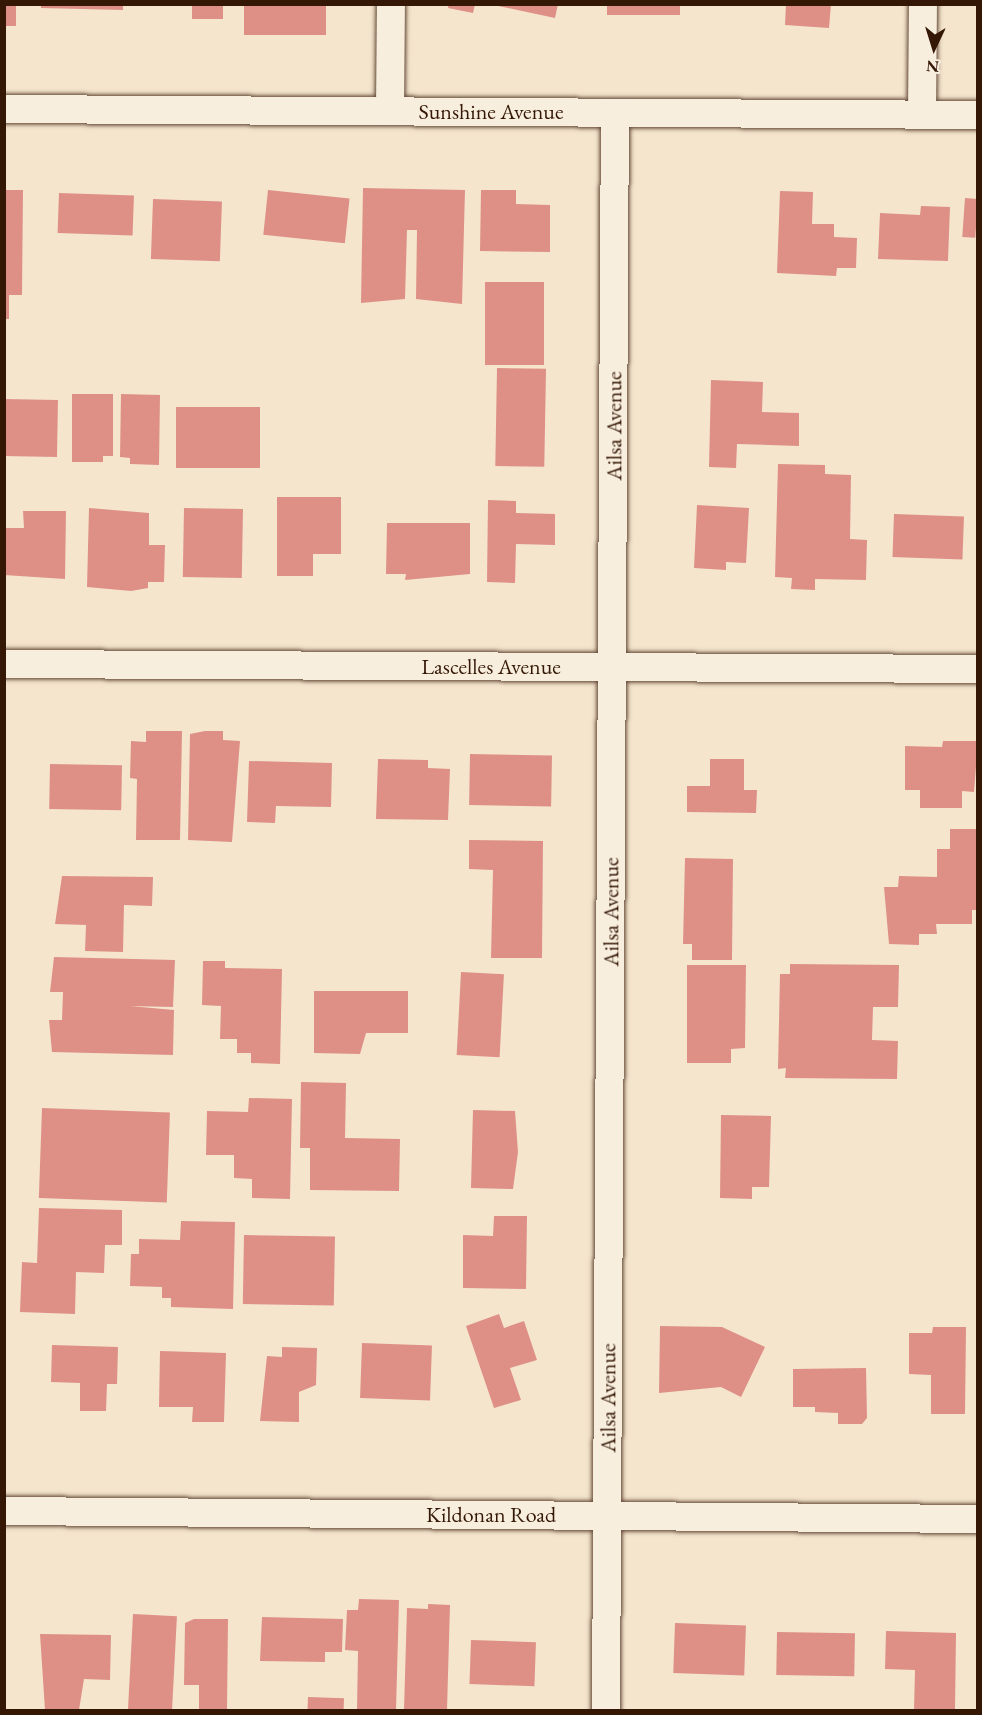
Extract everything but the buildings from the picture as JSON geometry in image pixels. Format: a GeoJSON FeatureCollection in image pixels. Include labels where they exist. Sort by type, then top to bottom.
{"type":"FeatureCollection","features":[{"type":"Feature","properties":{"kind":"street"},"geometry":{"type":"LineString","coordinates":[[390,111],[391,4]]}},
{"type":"Feature","properties":{"kind":"street"},"geometry":{"type":"LineString","coordinates":[[922,114],[923,4]]}},
{"type":"Feature","properties":{"kind":"street","name":"Sunshine Avenue"},"geometry":{"type":"LineString","coordinates":[[4,109],[978,115]]}},
{"type":"Feature","properties":{"kind":"street","name":"Ailsa Avenue"},"geometry":{"type":"LineString","coordinates":[[606,1710],[615,113]]}},
{"type":"Feature","properties":{"kind":"street","name":"Lascelles Avenue"},"geometry":{"type":"LineString","coordinates":[[4,664],[978,669]]}},
{"type":"Feature","properties":{"kind":"street","name":"Kildonan Road"},"geometry":{"type":"LineString","coordinates":[[4,1511],[978,1519]]}}]}
